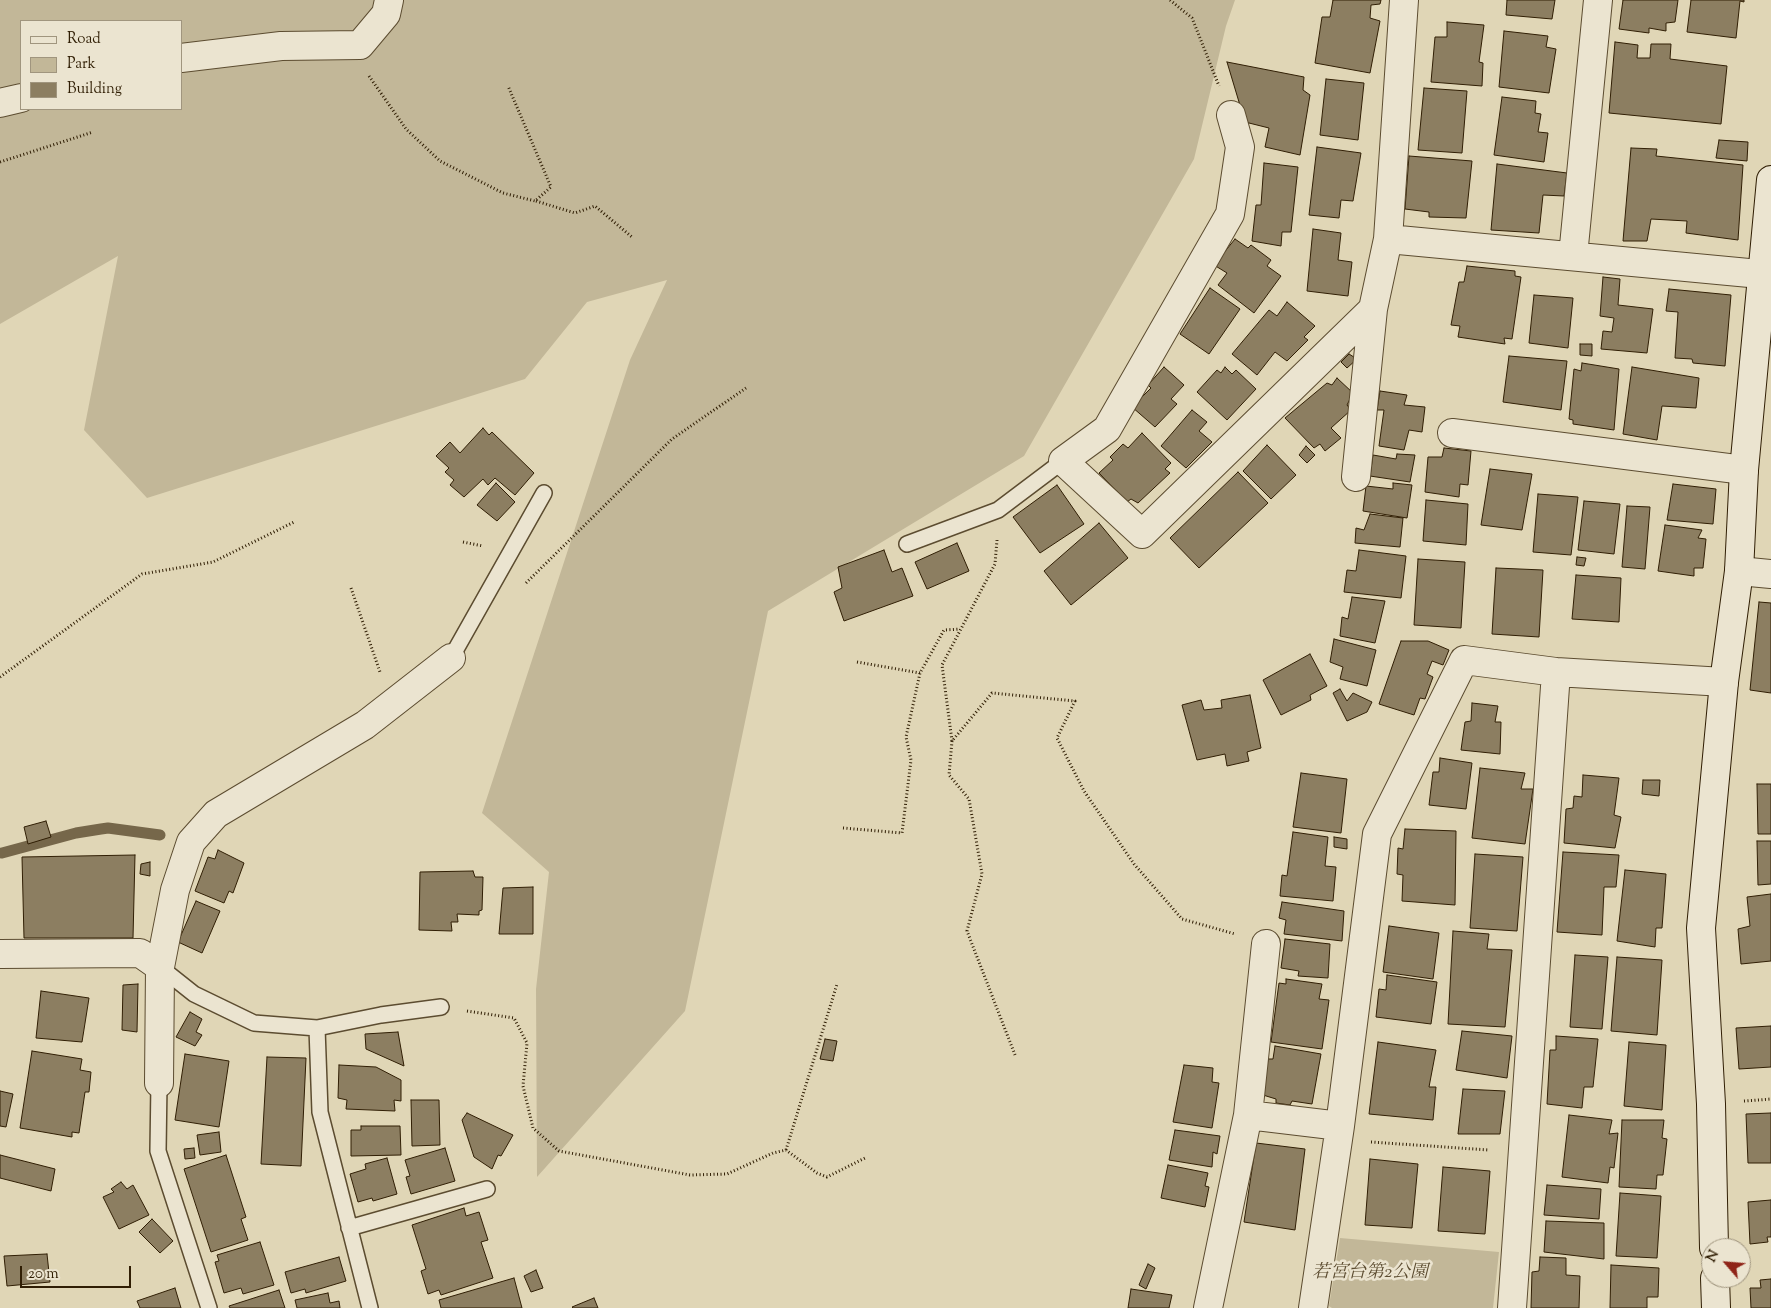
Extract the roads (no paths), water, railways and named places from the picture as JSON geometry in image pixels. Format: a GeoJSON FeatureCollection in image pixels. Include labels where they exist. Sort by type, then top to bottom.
{"type":"FeatureCollection","features":[{"type":"Feature","properties":{"kind":"street"},"geometry":{"type":"LineString","coordinates":[[1356,476],[1373,309],[1388,239],[1404,0]]}},
{"type":"Feature","properties":{"kind":"street"},"geometry":{"type":"LineString","coordinates":[[1573,256],[1598,0]]}},
{"type":"Feature","properties":{"kind":"street"},"geometry":{"type":"LineString","coordinates":[[182,58],[281,46],[360,45],[384,12]]}},
{"type":"Feature","properties":{"kind":"street"},"geometry":{"type":"LineString","coordinates":[[0,103],[20,98]]}},
{"type":"Feature","properties":{"kind":"street"},"geometry":{"type":"LineString","coordinates":[[1231,115],[1240,147],[1230,214],[1107,429],[1063,461],[1142,534],[1373,309]]}},
{"type":"Feature","properties":{"kind":"street"},"geometry":{"type":"LineString","coordinates":[[1714,1238],[1711,1104],[1702,928],[1724,682],[1739,571],[1744,470],[1767,274],[1771,180]]}},
{"type":"Feature","properties":{"kind":"street"},"geometry":{"type":"LineString","coordinates":[[1388,239],[1767,274]]}},
{"type":"Feature","properties":{"kind":"street"},"geometry":{"type":"LineString","coordinates":[[1452,433],[1744,470]]}},
{"type":"Feature","properties":{"kind":"street"},"geometry":{"type":"LineString","coordinates":[[1739,571],[1771,574]]}},
{"type":"Feature","properties":{"kind":"street"},"geometry":{"type":"LineString","coordinates":[[159,1083],[160,967],[175,890],[191,842],[216,814],[364,725],[451,658]]}},
{"type":"Feature","properties":{"kind":"street"},"geometry":{"type":"LineString","coordinates":[[1313,1308],[1339,1133],[1377,834],[1464,660],[1556,672],[1724,682]]}},
{"type":"Feature","properties":{"kind":"street"},"geometry":{"type":"LineString","coordinates":[[1512,1308],[1556,672]]}},
{"type":"Feature","properties":{"kind":"street"},"geometry":{"type":"LineString","coordinates":[[1208,1308],[1248,1115],[1266,944]]}},
{"type":"Feature","properties":{"kind":"street"},"geometry":{"type":"LineString","coordinates":[[0,954],[140,953],[160,967]]}},
{"type":"Feature","properties":{"kind":"street"},"geometry":{"type":"LineString","coordinates":[[1248,1115],[1339,1133]]}},
{"type":"Feature","properties":{"kind":"street"},"geometry":{"type":"LineString","coordinates":[[1715,1288],[1716,1308]]}},
{"type":"Feature","properties":{"kind":"lane"},"geometry":{"type":"LineString","coordinates":[[907,544],[998,510],[1063,461]]}},
{"type":"Feature","properties":{"kind":"lane"},"geometry":{"type":"LineString","coordinates":[[451,658],[544,493]]}},
{"type":"Feature","properties":{"kind":"lane"},"geometry":{"type":"LineString","coordinates":[[160,967],[194,994],[254,1023],[317,1028],[381,1015],[441,1007]]}},
{"type":"Feature","properties":{"kind":"lane"},"geometry":{"type":"LineString","coordinates":[[317,1028],[320,1112],[370,1308]]}},
{"type":"Feature","properties":{"kind":"lane"},"geometry":{"type":"LineString","coordinates":[[159,1083],[158,1151],[209,1308]]}},
{"type":"Feature","properties":{"kind":"lane"},"geometry":{"type":"LineString","coordinates":[[349,1228],[488,1189]]}},
{"type":"Feature","properties":{"kind":"waterway"},"geometry":{"type":"LineString","coordinates":[[2,853],[76,833],[108,828],[160,835]]}},
{"type":"Feature","properties":{"kind":"park label","name":"若宮台第2公園"},"geometry":{"type":"Point","coordinates":[1370,1274]}}]}
